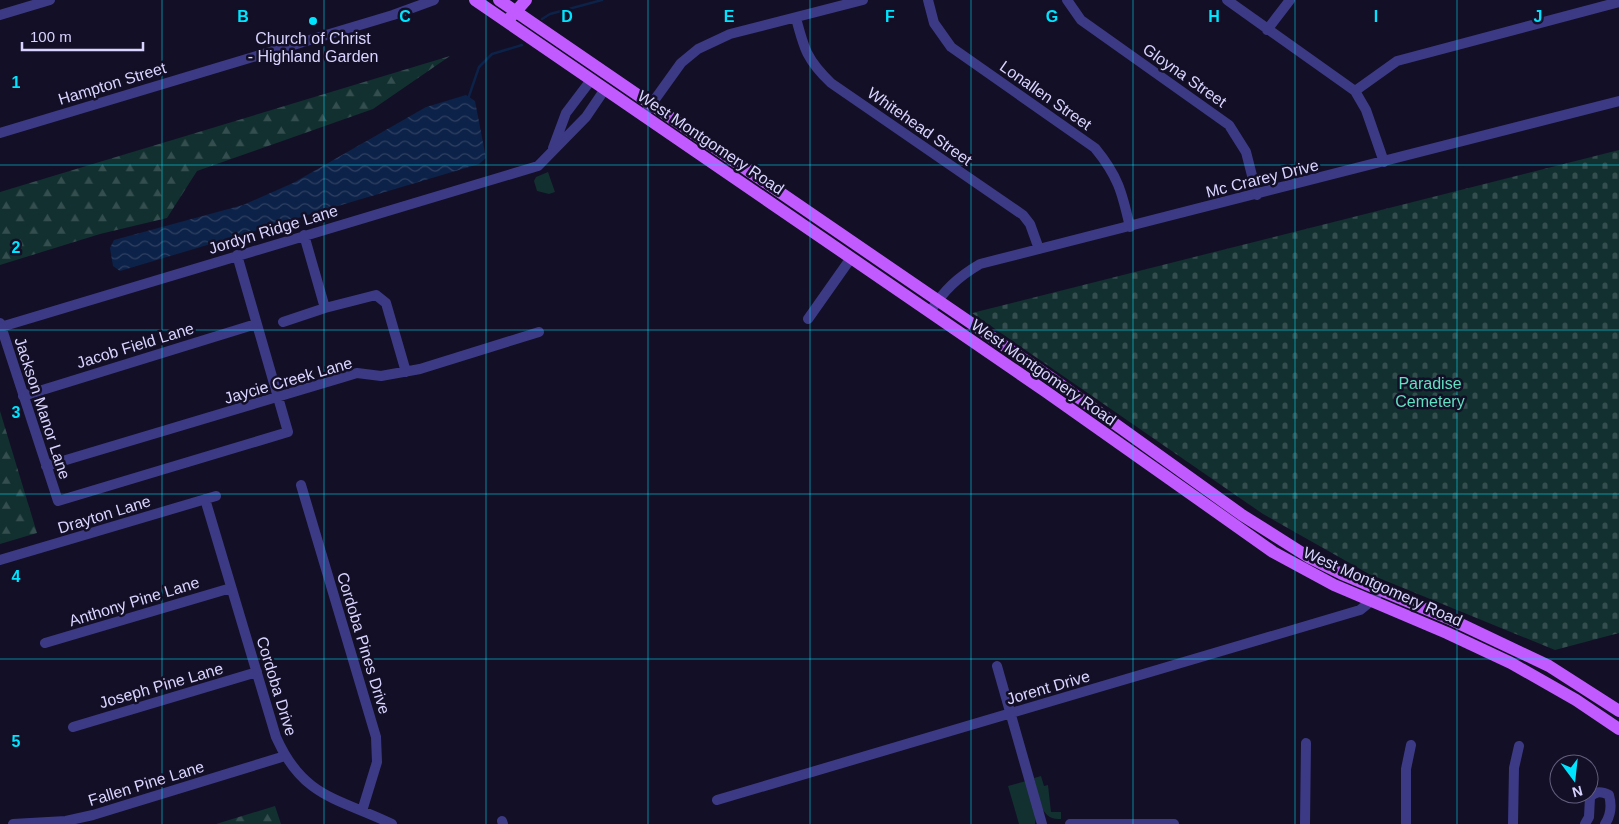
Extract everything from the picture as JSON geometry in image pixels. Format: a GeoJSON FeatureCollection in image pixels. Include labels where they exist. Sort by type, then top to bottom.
{"type":"FeatureCollection","features":[{"type":"Feature","properties":{"kind":"main road","name":"West Montgomery Road"},"geometry":{"type":"LineString","coordinates":[[475,0],[930,312],[1234,526],[1303,570],[1370,602],[1447,633],[1510,663],[1576,700],[1619,729]]}},
{"type":"Feature","properties":{"kind":"main road","name":"West Montgomery Road"},"geometry":{"type":"LineString","coordinates":[[500,0],[1054,380],[1242,515],[1310,558],[1549,666],[1619,711]]}},
{"type":"Feature","properties":{"kind":"main road"},"geometry":{"type":"LineString","coordinates":[[491,11],[500,0]]}},
{"type":"Feature","properties":{"kind":"main road"},"geometry":{"type":"LineString","coordinates":[[507,22],[526,0]]}},
{"type":"Feature","properties":{"kind":"street"},"geometry":{"type":"LineString","coordinates":[[0,15],[50,0]]}},
{"type":"Feature","properties":{"kind":"street","name":"Hampton Street"},"geometry":{"type":"LineString","coordinates":[[0,132],[393,15],[434,0]]}},
{"type":"Feature","properties":{"kind":"street"},"geometry":{"type":"LineString","coordinates":[[643,116],[681,63],[698,49],[730,34],[863,0]]}},
{"type":"Feature","properties":{"kind":"street","name":"Lonallen Street"},"geometry":{"type":"LineString","coordinates":[[928,0],[934,23],[951,47],[1095,148],[1112,168],[1118,181],[1130,227]]}},
{"type":"Feature","properties":{"kind":"street","name":"Gloyna Street"},"geometry":{"type":"LineString","coordinates":[[1067,0],[1081,20],[1229,124],[1246,152],[1257,195]]}},
{"type":"Feature","properties":{"kind":"street"},"geometry":{"type":"LineString","coordinates":[[1227,0],[1355,91],[1373,126],[1384,162]]}},
{"type":"Feature","properties":{"kind":"street"},"geometry":{"type":"LineString","coordinates":[[1267,30],[1290,0]]}},
{"type":"Feature","properties":{"kind":"street"},"geometry":{"type":"LineString","coordinates":[[1355,91],[1380,71],[1411,56],[1619,2]]}},
{"type":"Feature","properties":{"kind":"street","name":"Whitehead Street"},"geometry":{"type":"LineString","coordinates":[[796,18],[805,52],[831,83],[1023,215],[1030,224],[1039,249]]}},
{"type":"Feature","properties":{"kind":"street"},"geometry":{"type":"LineString","coordinates":[[551,153],[566,113],[591,80]]}},
{"type":"Feature","properties":{"kind":"street","name":"Jordyn Ridge Lane"},"geometry":{"type":"LineString","coordinates":[[1,325],[538,166],[586,117],[605,89]]}},
{"type":"Feature","properties":{"kind":"street","name":"Mc Crarey Drive"},"geometry":{"type":"LineString","coordinates":[[930,312],[943,291],[961,275],[980,264],[1257,195],[1619,101]]}},
{"type":"Feature","properties":{"kind":"street"},"geometry":{"type":"LineString","coordinates":[[304,235],[325,308]]}},
{"type":"Feature","properties":{"kind":"street"},"geometry":{"type":"LineString","coordinates":[[237,256],[277,398]]}},
{"type":"Feature","properties":{"kind":"street"},"geometry":{"type":"LineString","coordinates":[[808,320],[851,258]]}},
{"type":"Feature","properties":{"kind":"street"},"geometry":{"type":"LineString","coordinates":[[283,322],[325,308],[376,295],[386,303],[406,372]]}},
{"type":"Feature","properties":{"kind":"street","name":"Jacob Field Lane"},"geometry":{"type":"LineString","coordinates":[[24,396],[256,324]]}},
{"type":"Feature","properties":{"kind":"street","name":"Jackson Manor Lane"},"geometry":{"type":"LineString","coordinates":[[1,325],[58,501],[288,432],[277,398]]}},
{"type":"Feature","properties":{"kind":"street","name":"Jaycie Creek Lane"},"geometry":{"type":"LineString","coordinates":[[46,466],[357,373],[381,376],[406,372],[538,332]]}},
{"type":"Feature","properties":{"kind":"street","name":"Cordoba Pines Drive"},"geometry":{"type":"LineString","coordinates":[[301,484],[376,737],[378,762],[362,811]]}},
{"type":"Feature","properties":{"kind":"street","name":"Drayton Lane"},"geometry":{"type":"LineString","coordinates":[[0,560],[216,496]]}},
{"type":"Feature","properties":{"kind":"street","name":"Cordoba Drive"},"geometry":{"type":"LineString","coordinates":[[205,499],[276,737],[285,756],[312,788],[392,824]]}},
{"type":"Feature","properties":{"kind":"street","name":"Anthony Pine Lane"},"geometry":{"type":"LineString","coordinates":[[45,643],[231,588]]}},
{"type":"Feature","properties":{"kind":"street","name":"Jorent Drive"},"geometry":{"type":"LineString","coordinates":[[717,800],[1360,610],[1382,592]]}},
{"type":"Feature","properties":{"kind":"street"},"geometry":{"type":"LineString","coordinates":[[997,666],[1042,824]]}},
{"type":"Feature","properties":{"kind":"street","name":"Joseph Pine Lane"},"geometry":{"type":"LineString","coordinates":[[73,727],[257,672]]}},
{"type":"Feature","properties":{"kind":"street"},"geometry":{"type":"LineString","coordinates":[[1305,824],[1306,743]]}},
{"type":"Feature","properties":{"kind":"street"},"geometry":{"type":"LineString","coordinates":[[1406,824],[1406,768],[1411,745]]}},
{"type":"Feature","properties":{"kind":"street"},"geometry":{"type":"LineString","coordinates":[[1514,824],[1514,768],[1519,746]]}},
{"type":"Feature","properties":{"kind":"street","name":"Fallen Pine Lane"},"geometry":{"type":"LineString","coordinates":[[13,824],[66,821],[93,815],[285,756]]}},
{"type":"Feature","properties":{"kind":"street"},"geometry":{"type":"LineString","coordinates":[[1585,824],[1589,818],[1590,797],[1595,792],[1602,792],[1608,795],[1611,803],[1610,816],[1605,824]]}},
{"type":"Feature","properties":{"kind":"street"},"geometry":{"type":"LineString","coordinates":[[1070,824],[1174,824]]}},
{"type":"Feature","properties":{"kind":"green space"},"geometry":{"type":"Polygon","coordinates":[[[450,56],[373,109],[197,171],[167,218],[100,234],[0,265],[0,192],[450,56]]]}},
{"type":"Feature","properties":{"kind":"green space","name":"Paradise Cemetery"},"geometry":{"type":"Polygon","coordinates":[[[1619,150],[1619,633],[1555,650],[1369,574],[1263,514],[972,313],[1619,150]]]}},
{"type":"Feature","properties":{"kind":"green space"},"geometry":{"type":"Polygon","coordinates":[[[548,172],[555,192],[549,194],[537,191],[534,181],[536,177],[548,172]]]}},
{"type":"Feature","properties":{"kind":"green space"},"geometry":{"type":"Polygon","coordinates":[[[0,411],[37,533],[0,544],[0,411]]]}},
{"type":"Feature","properties":{"kind":"green space"},"geometry":{"type":"Polygon","coordinates":[[[1041,776],[1044,786],[1048,785],[1051,812],[1061,812],[1061,819],[1054,819],[1048,816],[1041,806],[1034,778],[1041,776]]]}},
{"type":"Feature","properties":{"kind":"green space"},"geometry":{"type":"Polygon","coordinates":[[[1026,781],[1036,817],[1035,824],[1019,824],[1008,786],[1026,781]]]}},
{"type":"Feature","properties":{"kind":"green space"},"geometry":{"type":"Polygon","coordinates":[[[275,806],[281,824],[216,824],[275,806]]]}},
{"type":"Feature","properties":{"kind":"water"},"geometry":{"type":"Polygon","coordinates":[[[466,95],[475,101],[486,158],[479,164],[120,271],[113,266],[110,248],[114,240],[243,205],[293,183],[426,107],[466,95]]]}},
{"type":"Feature","properties":{"kind":"waterway"},"geometry":{"type":"LineString","coordinates":[[542,19],[550,14],[602,0]]}},
{"type":"Feature","properties":{"kind":"waterway"},"geometry":{"type":"LineString","coordinates":[[468,99],[479,67],[492,54],[522,45]]}},
{"type":"Feature","properties":{"kind":"place","name":"Church of Christ - Highland Garden"},"geometry":{"type":"Point","coordinates":[313,21]}}]}
